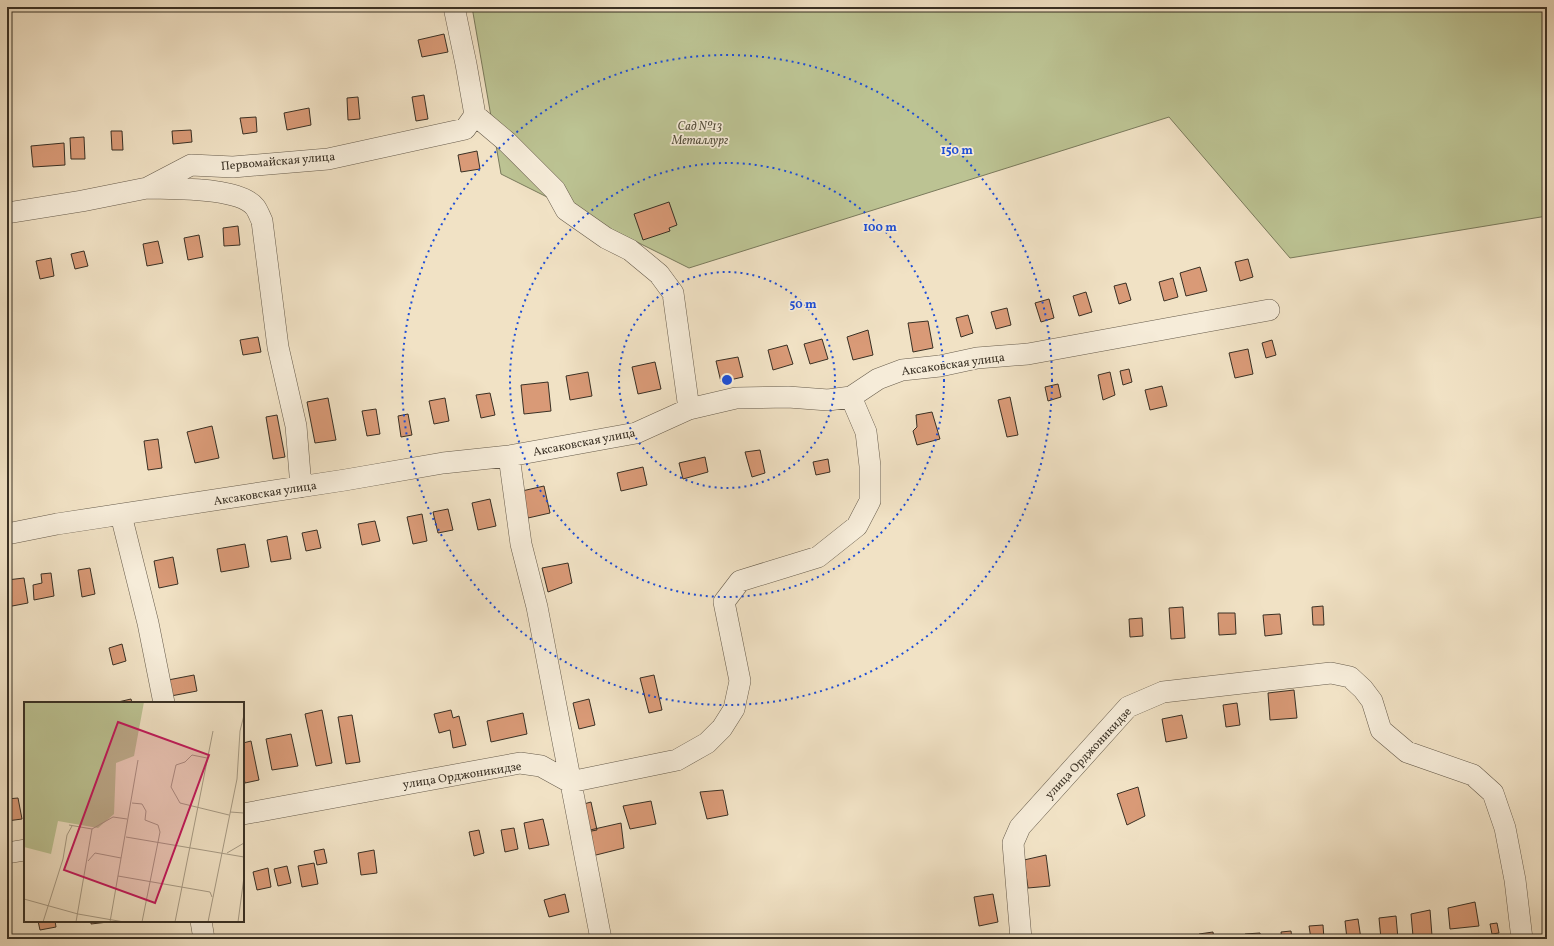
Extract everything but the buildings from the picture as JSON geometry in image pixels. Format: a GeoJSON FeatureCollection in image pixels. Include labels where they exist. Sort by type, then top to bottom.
{"type":"FeatureCollection","features":[{"type":"Feature","properties":{"kind":"street"},"geometry":{"type":"LineString","coordinates":[[454,7],[475,115],[507,142],[555,190],[566,210],[606,238],[630,250],[660,274],[673,293],[689,409]]}},
{"type":"Feature","properties":{"kind":"street","name":"Первомайская улица"},"geometry":{"type":"LineString","coordinates":[[7,213],[82,201],[147,188],[191,165],[233,167],[328,159],[465,129],[475,115]]}},
{"type":"Feature","properties":{"kind":"street"},"geometry":{"type":"LineString","coordinates":[[147,188],[210,190],[243,198],[255,207],[262,221],[278,347],[296,426],[301,487]]}},
{"type":"Feature","properties":{"kind":"street","name":"Аксаковская улица"},"geometry":{"type":"LineString","coordinates":[[7,534],[443,463],[509,456],[636,433],[689,409],[736,398],[788,397],[828,400],[851,397],[878,379],[902,370],[940,366],[977,358],[1028,354],[1269,310]]}},
{"type":"Feature","properties":{"kind":"street"},"geometry":{"type":"LineString","coordinates":[[570,782],[677,760],[707,743],[722,728],[734,709],[740,681],[724,602],[740,581],[818,557],[857,526],[870,501],[870,466],[866,432],[851,397]]}},
{"type":"Feature","properties":{"kind":"street"},"geometry":{"type":"LineString","coordinates":[[509,456],[521,544],[537,607],[601,939]]}},
{"type":"Feature","properties":{"kind":"street"},"geometry":{"type":"LineString","coordinates":[[120,515],[148,623],[164,702]]}},
{"type":"Feature","properties":{"kind":"street","name":"улица Орджоникидзе"},"geometry":{"type":"LineString","coordinates":[[1022,939],[1013,843],[1020,827],[1128,707],[1163,692],[1331,673],[1350,677],[1363,689],[1372,701],[1381,730],[1407,752],[1473,775],[1493,793],[1508,843],[1515,880],[1522,939]]}},
{"type":"Feature","properties":{"kind":"street","name":"улица Орджоникидзе"},"geometry":{"type":"LineString","coordinates":[[244,814],[520,763],[541,766],[570,782]]}},
{"type":"Feature","properties":{"kind":"street"},"geometry":{"type":"LineString","coordinates":[[7,853],[24,850]]}},
{"type":"Feature","properties":{"kind":"street"},"geometry":{"type":"LineString","coordinates":[[201,922],[204,939]]}},
{"type":"Feature","properties":{"kind":"green space","name":"Сад №13 Металлург"},"geometry":{"type":"Polygon","coordinates":[[[472,7],[1547,7],[1547,216],[1290,258],[1169,117],[689,268],[501,174],[472,7]]]}}]}
